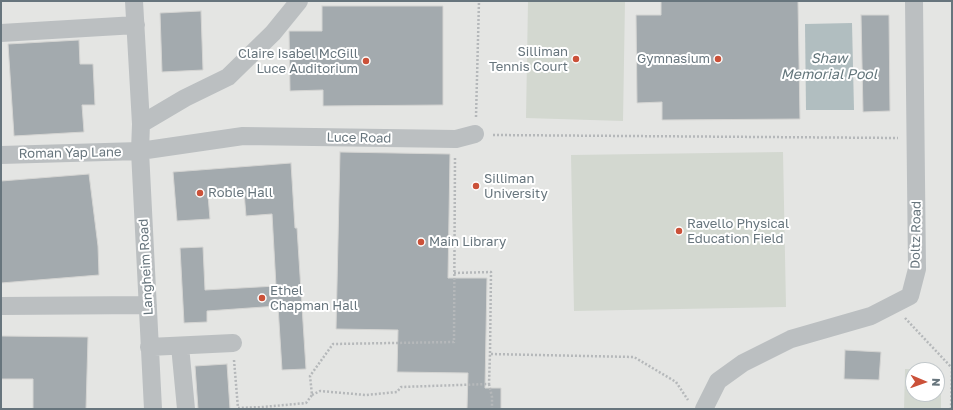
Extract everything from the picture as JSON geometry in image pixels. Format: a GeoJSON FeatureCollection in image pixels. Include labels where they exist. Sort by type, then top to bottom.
{"type":"FeatureCollection","features":[{"type":"Feature","properties":{"kind":"street","name":"Langheim Road"},"geometry":{"type":"LineString","coordinates":[[134,1],[141,124],[140,151],[153,409]]}},
{"type":"Feature","properties":{"kind":"street"},"geometry":{"type":"LineString","coordinates":[[141,124],[185,98],[228,77],[273,33],[299,1]]}},
{"type":"Feature","properties":{"kind":"street","name":"Doltz Road"},"geometry":{"type":"LineString","coordinates":[[697,406],[718,381],[743,363],[791,339],[871,316],[910,296],[917,269],[914,1]]}},
{"type":"Feature","properties":{"kind":"street"},"geometry":{"type":"LineString","coordinates":[[1,34],[136,25]]}},
{"type":"Feature","properties":{"kind":"street","name":"Luce Road"},"geometry":{"type":"LineString","coordinates":[[140,151],[243,136],[456,139],[475,134]]}},
{"type":"Feature","properties":{"kind":"street","name":"Roman Yap Lane"},"geometry":{"type":"LineString","coordinates":[[1,155],[140,151]]}},
{"type":"Feature","properties":{"kind":"street"},"geometry":{"type":"LineString","coordinates":[[1,306],[148,305]]}},
{"type":"Feature","properties":{"kind":"street"},"geometry":{"type":"LineString","coordinates":[[149,347],[233,343]]}},
{"type":"Feature","properties":{"kind":"street"},"geometry":{"type":"LineString","coordinates":[[180,346],[186,409]]}},
{"type":"Feature","properties":{"kind":"path"},"geometry":{"type":"LineString","coordinates":[[479,1],[475,134],[524,136],[916,138]]}},
{"type":"Feature","properties":{"kind":"path"},"geometry":{"type":"LineString","coordinates":[[312,395],[310,376],[333,344],[454,342],[456,139]]}},
{"type":"Feature","properties":{"kind":"path"},"geometry":{"type":"LineString","coordinates":[[454,273],[491,272],[489,384],[492,397],[492,409]]}},
{"type":"Feature","properties":{"kind":"path"},"geometry":{"type":"LineString","coordinates":[[893,305],[952,368],[951,409]]}},
{"type":"Feature","properties":{"kind":"path"},"geometry":{"type":"LineString","coordinates":[[233,343],[238,408],[306,403],[312,395],[320,391],[366,396],[397,392],[401,387],[489,384]]}},
{"type":"Feature","properties":{"kind":"path"},"geometry":{"type":"LineString","coordinates":[[490,354],[634,357],[676,382],[697,406]]}},
{"type":"Feature","properties":{"kind":"shaded area","name":"Silliman University"},"geometry":{"type":"Polygon","coordinates":[[[1,1],[952,1],[952,409],[1,409],[1,1]]]}},
{"type":"Feature","properties":{"kind":"shaded area","name":"Silliman Tennis Court"},"geometry":{"type":"Polygon","coordinates":[[[528,1],[625,1],[623,121],[526,118],[528,1]]]}},
{"type":"Feature","properties":{"kind":"shaded area","name":"Ravello Physical Education Field"},"geometry":{"type":"Polygon","coordinates":[[[783,152],[786,307],[574,311],[571,155],[783,152]]]}},
{"type":"Feature","properties":{"kind":"shaded area"},"geometry":{"type":"Polygon","coordinates":[[[905,369],[905,402],[941,402],[941,409],[904,409],[905,369]]]}},
{"type":"Feature","properties":{"kind":"water","name":"Shaw Memorial Pool"},"geometry":{"type":"Polygon","coordinates":[[[852,23],[854,110],[806,110],[805,24],[852,23]]]}},
{"type":"Feature","properties":{"kind":"building","name":"Gymnasium"},"geometry":{"type":"Polygon","coordinates":[[[661,1],[798,1],[800,119],[662,120],[662,102],[637,103],[636,15],[661,15],[661,1]]]}},
{"type":"Feature","properties":{"kind":"building","name":"Claire Isabel McGill Luce Auditorium"},"geometry":{"type":"Polygon","coordinates":[[[322,6],[443,6],[443,105],[323,106],[323,90],[290,91],[289,31],[322,31],[322,6]]]}},
{"type":"Feature","properties":{"kind":"building"},"geometry":{"type":"Polygon","coordinates":[[[201,11],[203,70],[162,72],[160,13],[201,11]]]}},
{"type":"Feature","properties":{"kind":"building"},"geometry":{"type":"Polygon","coordinates":[[[861,15],[889,15],[890,111],[863,112],[861,15]]]}},
{"type":"Feature","properties":{"kind":"building"},"geometry":{"type":"Polygon","coordinates":[[[79,40],[80,64],[93,64],[95,105],[82,105],[84,132],[14,136],[8,44],[79,40]]]}},
{"type":"Feature","properties":{"kind":"building","name":"Main Library"},"geometry":{"type":"Polygon","coordinates":[[[340,152],[450,154],[448,278],[487,278],[485,388],[501,388],[501,409],[467,409],[468,373],[397,372],[398,330],[336,329],[340,152]]]}},
{"type":"Feature","properties":{"kind":"building"},"geometry":{"type":"Polygon","coordinates":[[[291,163],[295,228],[297,228],[306,369],[282,370],[278,306],[207,311],[207,322],[184,323],[180,248],[203,247],[205,290],[276,286],[272,214],[246,216],[244,192],[208,195],[210,219],[177,221],[173,172],[291,163]]]}},
{"type":"Feature","properties":{"kind":"building"},"geometry":{"type":"Polygon","coordinates":[[[89,174],[98,246],[99,275],[1,283],[1,181],[89,174]]]}},
{"type":"Feature","properties":{"kind":"building"},"geometry":{"type":"Polygon","coordinates":[[[1,336],[88,337],[86,409],[33,409],[33,379],[1,379],[1,336]]]}},
{"type":"Feature","properties":{"kind":"building"},"geometry":{"type":"Polygon","coordinates":[[[845,350],[881,352],[879,380],[844,379],[845,350]]]}},
{"type":"Feature","properties":{"kind":"building"},"geometry":{"type":"Polygon","coordinates":[[[227,364],[230,409],[198,409],[195,366],[227,364]]]}},
{"type":"Feature","properties":{"kind":"place","name":"Silliman Tennis Court"},"geometry":{"type":"Point","coordinates":[576,59]}},
{"type":"Feature","properties":{"kind":"place","name":"Gymnasium"},"geometry":{"type":"Point","coordinates":[718,59]}},
{"type":"Feature","properties":{"kind":"place","name":"Claire Isabel McGill Luce Auditorium"},"geometry":{"type":"Point","coordinates":[366,61]}},
{"type":"Feature","properties":{"kind":"place","name":"Silliman University"},"geometry":{"type":"Point","coordinates":[476,186]}},
{"type":"Feature","properties":{"kind":"place","name":"Roble Hall"},"geometry":{"type":"Point","coordinates":[200,193]}},
{"type":"Feature","properties":{"kind":"place","name":"Ravello Physical Education Field"},"geometry":{"type":"Point","coordinates":[679,231]}},
{"type":"Feature","properties":{"kind":"place","name":"Main Library"},"geometry":{"type":"Point","coordinates":[421,242]}},
{"type":"Feature","properties":{"kind":"place","name":"Ethel Chapman Hall"},"geometry":{"type":"Point","coordinates":[262,298]}}]}
